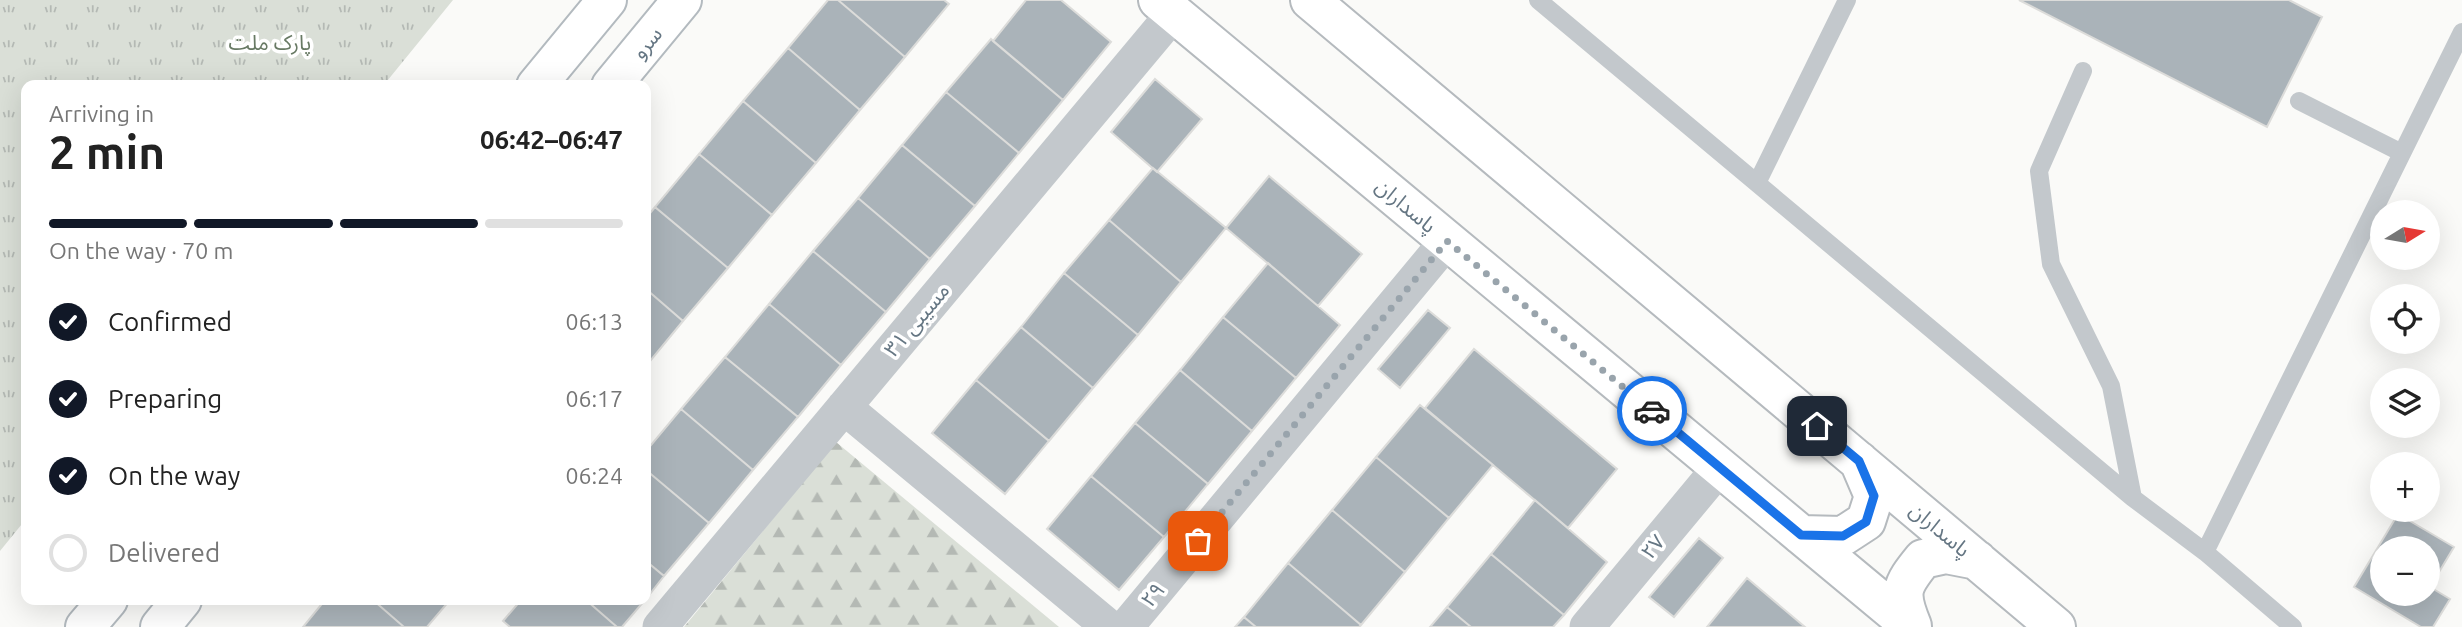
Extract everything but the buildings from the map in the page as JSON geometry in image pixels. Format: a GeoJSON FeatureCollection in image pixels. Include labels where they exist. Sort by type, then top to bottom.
{"type":"FeatureCollection","features":[{"type":"Feature","properties":{"kind":"main road"},"geometry":{"type":"LineString","coordinates":[[541,80],[607,0]]}},
{"type":"Feature","properties":{"kind":"main road","name":"سرو"},"geometry":{"type":"LineString","coordinates":[[616,80],[682,0]]}},
{"type":"Feature","properties":{"kind":"main road","name":"پاسداران"},"geometry":{"type":"LineString","coordinates":[[1310,0],[2056,627]]}},
{"type":"Feature","properties":{"kind":"main road","name":"پاسداران"},"geometry":{"type":"LineString","coordinates":[[1166,7],[1912,627]]}},
{"type":"Feature","properties":{"kind":"main road"},"geometry":{"type":"LineString","coordinates":[[1801,535],[1843,536],[1866,522],[1874,496],[1859,461]]}},
{"type":"Feature","properties":{"kind":"main road"},"geometry":{"type":"LineString","coordinates":[[1912,627],[1904,606],[1905,581],[1923,559],[1946,554],[1977,560]]}},
{"type":"Feature","properties":{"kind":"main road"},"geometry":{"type":"LineString","coordinates":[[85,627],[104,605]]}},
{"type":"Feature","properties":{"kind":"main road"},"geometry":{"type":"LineString","coordinates":[[160,627],[178,605]]}},
{"type":"Feature","properties":{"kind":"street","name":"۳۱ مسیبی"},"geometry":{"type":"LineString","coordinates":[[660,627],[844,407],[1166,7]]}},
{"type":"Feature","properties":{"kind":"street","name":"۲۹"},"geometry":{"type":"LineString","coordinates":[[1126,627],[1447,241]]}},
{"type":"Feature","properties":{"kind":"street"},"geometry":{"type":"LineString","coordinates":[[844,407],[1109,627]]}},
{"type":"Feature","properties":{"kind":"street","name":"۲۷"},"geometry":{"type":"LineString","coordinates":[[1587,627],[1720,467]]}},
{"type":"Feature","properties":{"kind":"lane"},"geometry":{"type":"LineString","coordinates":[[1538,0],[2133,498],[2205,552],[2293,627]]}},
{"type":"Feature","properties":{"kind":"lane"},"geometry":{"type":"LineString","coordinates":[[1757,183],[1847,0]]}},
{"type":"Feature","properties":{"kind":"lane"},"geometry":{"type":"LineString","coordinates":[[2205,552],[2462,32]]}},
{"type":"Feature","properties":{"kind":"lane"},"geometry":{"type":"LineString","coordinates":[[2083,71],[2039,171],[2051,264],[2111,386],[2133,498]]}},
{"type":"Feature","properties":{"kind":"lane"},"geometry":{"type":"LineString","coordinates":[[2299,101],[2402,153]]}},
{"type":"Feature","properties":{"kind":"green space","name":"پارک ملت"},"geometry":{"type":"Polygon","coordinates":[[[0,0],[453,0],[388,80],[21,80],[21,525],[0,551],[0,0]]]}},
{"type":"Feature","properties":{"kind":"green space"},"geometry":{"type":"Polygon","coordinates":[[[836,442],[1059,627],[684,627],[836,442]]]}},
{"type":"Feature","properties":{"kind":"way so far"},"geometry":{"type":"LineString","coordinates":[[1198,541],[1447,241],[1652,411]]}},
{"type":"Feature","properties":{"kind":"route"},"geometry":{"type":"LineString","coordinates":[[1652,411],[1801,535],[1843,536],[1866,522],[1874,496],[1859,461],[1817,426]]}}]}
